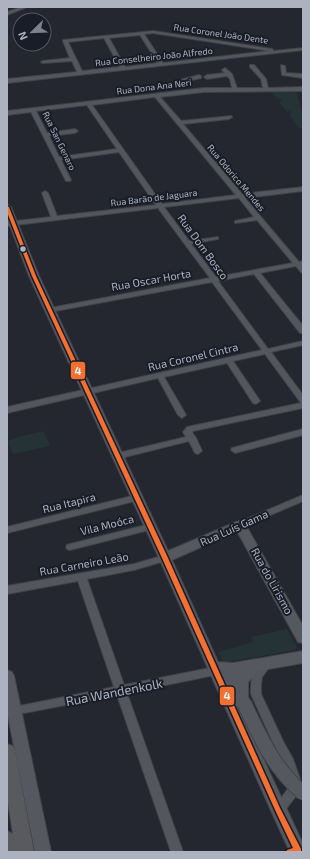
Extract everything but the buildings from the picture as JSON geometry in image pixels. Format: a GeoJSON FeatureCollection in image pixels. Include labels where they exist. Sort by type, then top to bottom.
{"type":"FeatureCollection","features":[{"type":"Feature","properties":{"kind":"highway"},"geometry":{"type":"LineString","coordinates":[[7,751],[25,852]]}},
{"type":"Feature","properties":{"kind":"highway"},"geometry":{"type":"LineString","coordinates":[[7,839],[10,852]]}},
{"type":"Feature","properties":{"kind":"main road"},"geometry":{"type":"LineString","coordinates":[[7,207],[10,224],[297,850]]}},
{"type":"Feature","properties":{"kind":"main road","name":"Rua Luís Gama"},"geometry":{"type":"LineString","coordinates":[[164,558],[240,525]]}},
{"type":"Feature","properties":{"kind":"main road","name":"Rua do Lirismo"},"geometry":{"type":"LineString","coordinates":[[240,525],[303,638]]}},
{"type":"Feature","properties":{"kind":"main road","name":"Rua Wandenkolk"},"geometry":{"type":"LineString","coordinates":[[214,668],[226,669],[252,666],[303,657]]}},
{"type":"Feature","properties":{"kind":"main road"},"geometry":{"type":"LineString","coordinates":[[242,700],[240,688],[241,679],[250,671],[252,666]]}},
{"type":"Feature","properties":{"kind":"main road"},"geometry":{"type":"LineString","coordinates":[[214,668],[229,680],[242,700],[273,761],[284,776],[303,793]]}},
{"type":"Feature","properties":{"kind":"main road"},"geometry":{"type":"LineString","coordinates":[[7,676],[44,852]]}},
{"type":"Feature","properties":{"kind":"street"},"geometry":{"type":"LineString","coordinates":[[7,14],[25,7]]}},
{"type":"Feature","properties":{"kind":"street","name":"Rua Coronel João Dente"},"geometry":{"type":"LineString","coordinates":[[80,73],[65,43],[66,41],[162,33],[265,48],[278,52]]}},
{"type":"Feature","properties":{"kind":"street"},"geometry":{"type":"LineString","coordinates":[[142,34],[161,64]]}},
{"type":"Feature","properties":{"kind":"street"},"geometry":{"type":"LineString","coordinates":[[106,38],[124,68]]}},
{"type":"Feature","properties":{"kind":"street","name":"Rua Conselheiro João Alfredo"},"geometry":{"type":"LineString","coordinates":[[7,81],[303,49]]}},
{"type":"Feature","properties":{"kind":"street"},"geometry":{"type":"LineString","coordinates":[[43,62],[73,60]]}},
{"type":"Feature","properties":{"kind":"street"},"geometry":{"type":"LineString","coordinates":[[252,66],[263,79],[266,89]]}},
{"type":"Feature","properties":{"kind":"street"},"geometry":{"type":"LineString","coordinates":[[283,66],[284,74],[303,76]]}},
{"type":"Feature","properties":{"kind":"street"},"geometry":{"type":"LineString","coordinates":[[207,77],[227,72],[234,82],[235,89]]}},
{"type":"Feature","properties":{"kind":"street"},"geometry":{"type":"LineString","coordinates":[[183,80],[197,78],[204,90]]}},
{"type":"Feature","properties":{"kind":"street","name":"Rua Dona Ana Neri"},"geometry":{"type":"LineString","coordinates":[[7,113],[204,90],[303,89]]}},
{"type":"Feature","properties":{"kind":"street","name":"Rua Odorico Mendes"},"geometry":{"type":"LineString","coordinates":[[156,95],[258,218],[300,264],[303,271]]}},
{"type":"Feature","properties":{"kind":"street","name":"Rua Dom Bosco"},"geometry":{"type":"LineString","coordinates":[[88,103],[160,206],[303,401]]}},
{"type":"Feature","properties":{"kind":"street","name":"Rua San Genaro"},"geometry":{"type":"LineString","coordinates":[[33,110],[68,180]]}},
{"type":"Feature","properties":{"kind":"street"},"geometry":{"type":"LineString","coordinates":[[179,123],[229,117]]}},
{"type":"Feature","properties":{"kind":"street"},"geometry":{"type":"LineString","coordinates":[[45,135],[75,131]]}},
{"type":"Feature","properties":{"kind":"street"},"geometry":{"type":"LineString","coordinates":[[57,159],[121,150]]}},
{"type":"Feature","properties":{"kind":"street","name":"Rua Barão de Jaguara"},"geometry":{"type":"LineString","coordinates":[[10,224],[303,189]]}},
{"type":"Feature","properties":{"kind":"street"},"geometry":{"type":"LineString","coordinates":[[45,193],[55,218]]}},
{"type":"Feature","properties":{"kind":"street"},"geometry":{"type":"LineString","coordinates":[[237,222],[258,218]]}},
{"type":"Feature","properties":{"kind":"street"},"geometry":{"type":"LineString","coordinates":[[188,243],[215,238]]}},
{"type":"Feature","properties":{"kind":"street","name":"Rua Oscar Horta"},"geometry":{"type":"LineString","coordinates":[[50,310],[300,264]]}},
{"type":"Feature","properties":{"kind":"street"},"geometry":{"type":"LineString","coordinates":[[256,272],[303,331]]}},
{"type":"Feature","properties":{"kind":"street","name":"Rua Coronel Cintra"},"geometry":{"type":"LineString","coordinates":[[7,410],[303,343]]}},
{"type":"Feature","properties":{"kind":"street"},"geometry":{"type":"LineString","coordinates":[[229,360],[256,401]]}},
{"type":"Feature","properties":{"kind":"street"},"geometry":{"type":"LineString","coordinates":[[160,376],[182,415]]}},
{"type":"Feature","properties":{"kind":"street"},"geometry":{"type":"LineString","coordinates":[[198,451],[192,438],[187,432],[190,429],[303,405]]}},
{"type":"Feature","properties":{"kind":"street"},"geometry":{"type":"LineString","coordinates":[[235,450],[303,432]]}},
{"type":"Feature","properties":{"kind":"street"},"geometry":{"type":"LineString","coordinates":[[117,456],[192,438]]}},
{"type":"Feature","properties":{"kind":"street","name":"Rua Itapira"},"geometry":{"type":"LineString","coordinates":[[7,530],[136,498]]}},
{"type":"Feature","properties":{"kind":"street","name":"Rua Luís Gama"},"geometry":{"type":"LineString","coordinates":[[240,525],[303,498]]}},
{"type":"Feature","properties":{"kind":"street","name":"Vila Moóca"},"geometry":{"type":"LineString","coordinates":[[70,546],[150,527]]}},
{"type":"Feature","properties":{"kind":"street","name":"Rua Carneiro Leão"},"geometry":{"type":"LineString","coordinates":[[7,590],[146,565],[164,558]]}},
{"type":"Feature","properties":{"kind":"street"},"geometry":{"type":"LineString","coordinates":[[81,576],[177,852]]}},
{"type":"Feature","properties":{"kind":"street"},"geometry":{"type":"LineString","coordinates":[[268,663],[260,670],[256,678],[254,685],[256,694],[289,762],[295,779],[292,792],[278,810]]}},
{"type":"Feature","properties":{"kind":"street","name":"Rua Wandenkolk"},"geometry":{"type":"LineString","coordinates":[[14,711],[121,691],[214,668]]}},
{"type":"Feature","properties":{"kind":"shaded area"},"geometry":{"type":"Polygon","coordinates":[[[270,90],[297,91],[303,119],[303,128],[298,128],[289,114],[292,113],[290,111],[287,112],[279,102],[282,101],[281,99],[277,99],[270,90]]]}},
{"type":"Feature","properties":{"kind":"shaded area"},"geometry":{"type":"Polygon","coordinates":[[[44,431],[50,446],[13,454],[8,441],[21,436],[44,431]]]}},
{"type":"Feature","properties":{"kind":"shaded area"},"geometry":{"type":"Polygon","coordinates":[[[287,629],[297,647],[295,650],[226,662],[222,660],[218,652],[253,642],[251,637],[287,629]]]}},
{"type":"Feature","properties":{"kind":"transit line","name":"4"},"geometry":{"type":"LineString","coordinates":[[7,207],[34,276],[165,558],[278,810],[298,851],[290,852]]}}]}
